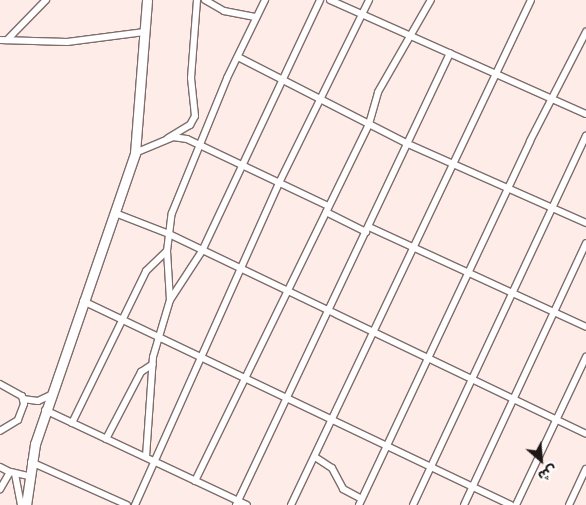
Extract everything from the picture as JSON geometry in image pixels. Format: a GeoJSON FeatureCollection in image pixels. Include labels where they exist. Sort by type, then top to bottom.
{"type":"FeatureCollection","features":[{"type":"Feature","properties":{"kind":"main road"},"geometry":{"type":"LineString","coordinates":[[26,505],[28,476],[45,410],[135,153],[147,0]]}},
{"type":"Feature","properties":{"kind":"street"},"geometry":{"type":"LineString","coordinates":[[4,40],[46,0]]}},
{"type":"Feature","properties":{"kind":"street"},"geometry":{"type":"LineString","coordinates":[[135,153],[165,140],[190,125],[195,116],[191,78],[197,0]]}},
{"type":"Feature","properties":{"kind":"street"},"geometry":{"type":"LineString","coordinates":[[205,0],[224,10],[256,17]]}},
{"type":"Feature","properties":{"kind":"street"},"geometry":{"type":"LineString","coordinates":[[170,300],[167,251],[174,206],[200,143],[265,0]]}},
{"type":"Feature","properties":{"kind":"street"},"geometry":{"type":"LineString","coordinates":[[149,459],[153,364],[158,339],[170,300],[202,251],[241,162],[283,80],[320,0]]}},
{"type":"Feature","properties":{"kind":"street"},"geometry":{"type":"LineString","coordinates":[[330,0],[586,114]]}},
{"type":"Feature","properties":{"kind":"street"},"geometry":{"type":"LineString","coordinates":[[135,505],[149,459],[242,270],[279,183],[323,99],[369,0]]}},
{"type":"Feature","properties":{"kind":"street"},"geometry":{"type":"LineString","coordinates":[[195,481],[369,124],[378,92],[412,36],[431,0]]}},
{"type":"Feature","properties":{"kind":"street"},"geometry":{"type":"LineString","coordinates":[[291,505],[531,0]]}},
{"type":"Feature","properties":{"kind":"street"},"geometry":{"type":"LineString","coordinates":[[4,40],[67,42],[144,32]]}},
{"type":"Feature","properties":{"kind":"street"},"geometry":{"type":"LineString","coordinates":[[315,457],[332,468],[343,489],[361,502],[551,97],[586,32]]}},
{"type":"Feature","properties":{"kind":"street"},"geometry":{"type":"LineString","coordinates":[[237,503],[288,399],[450,53]]}},
{"type":"Feature","properties":{"kind":"street"},"geometry":{"type":"LineString","coordinates":[[238,57],[408,144],[586,223]]}},
{"type":"Feature","properties":{"kind":"street"},"geometry":{"type":"LineString","coordinates":[[413,505],[551,206],[586,135]]}},
{"type":"Feature","properties":{"kind":"street"},"geometry":{"type":"LineString","coordinates":[[165,140],[180,138],[200,143],[241,162],[367,229],[414,248],[586,328]]}},
{"type":"Feature","properties":{"kind":"street"},"geometry":{"type":"LineString","coordinates":[[115,214],[169,234],[375,331],[586,434]]}},
{"type":"Feature","properties":{"kind":"street"},"geometry":{"type":"LineString","coordinates":[[464,505],[586,243]]}},
{"type":"Feature","properties":{"kind":"street"},"geometry":{"type":"LineString","coordinates":[[72,423],[149,266],[167,251]]}},
{"type":"Feature","properties":{"kind":"street"},"geometry":{"type":"LineString","coordinates":[[83,301],[199,359],[333,420],[431,469],[511,505]]}},
{"type":"Feature","properties":{"kind":"street"},"geometry":{"type":"LineString","coordinates":[[516,505],[558,420],[586,357]]}},
{"type":"Feature","properties":{"kind":"street"},"geometry":{"type":"LineString","coordinates":[[106,439],[141,372],[153,364]]}},
{"type":"Feature","properties":{"kind":"street"},"geometry":{"type":"LineString","coordinates":[[0,384],[23,399],[38,401],[51,395]]}},
{"type":"Feature","properties":{"kind":"street"},"geometry":{"type":"LineString","coordinates":[[0,430],[18,420],[23,399]]}},
{"type":"Feature","properties":{"kind":"street"},"geometry":{"type":"LineString","coordinates":[[45,410],[237,503],[247,505]]}},
{"type":"Feature","properties":{"kind":"street"},"geometry":{"type":"LineString","coordinates":[[31,462],[116,503],[127,505]]}},
{"type":"Feature","properties":{"kind":"street"},"geometry":{"type":"LineString","coordinates":[[0,467],[12,473],[28,476]]}},
{"type":"Feature","properties":{"kind":"street"},"geometry":{"type":"LineString","coordinates":[[569,505],[586,469]]}},
{"type":"Feature","properties":{"kind":"street"},"geometry":{"type":"LineString","coordinates":[[0,489],[12,473]]}},
{"type":"Feature","properties":{"kind":"street"},"geometry":{"type":"LineString","coordinates":[[12,473],[20,505]]}}]}
